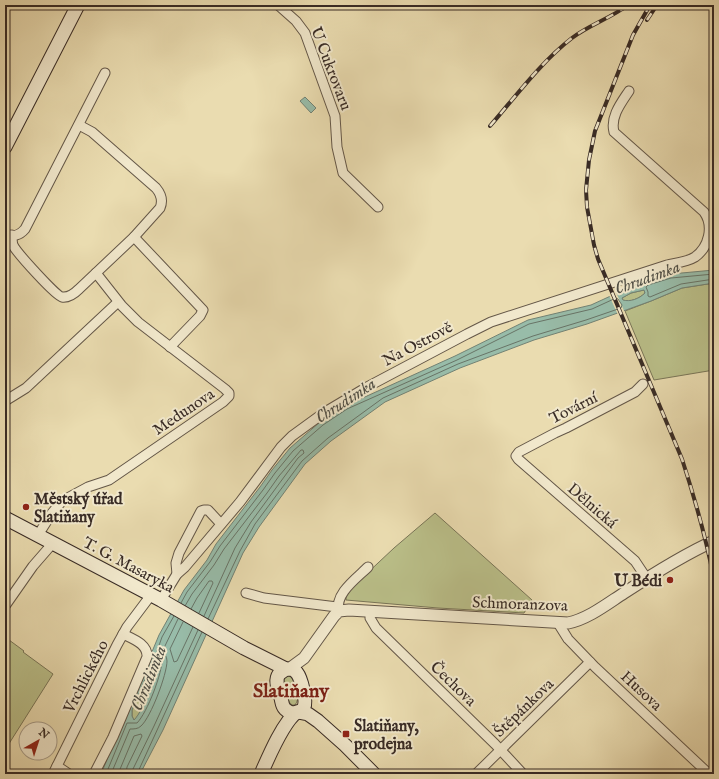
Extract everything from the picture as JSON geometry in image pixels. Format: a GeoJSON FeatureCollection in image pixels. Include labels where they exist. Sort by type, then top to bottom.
{"type":"FeatureCollection","features":[{"type":"Feature","properties":{"kind":"main road"},"geometry":{"type":"LineString","coordinates":[[5,147],[78,5]]}},
{"type":"Feature","properties":{"kind":"main road","name":"T. G. Masaryka"},"geometry":{"type":"LineString","coordinates":[[5,518],[159,599],[236,643],[287,669],[294,670],[298,674],[305,700],[304,706],[286,724],[267,759]]}},
{"type":"Feature","properties":{"kind":"main road","name":"T. G. Masaryka"},"geometry":{"type":"LineString","coordinates":[[236,643],[269,669],[276,682],[286,710],[292,713],[297,712]]}},
{"type":"Feature","properties":{"kind":"main road"},"geometry":{"type":"LineString","coordinates":[[276,682],[279,673],[287,669]]}},
{"type":"Feature","properties":{"kind":"main road"},"geometry":{"type":"LineString","coordinates":[[302,689],[313,707],[352,752]]}},
{"type":"Feature","properties":{"kind":"main road","name":"T. G. Masaryka"},"geometry":{"type":"LineString","coordinates":[[261,774],[281,712],[281,698]]}},
{"type":"Feature","properties":{"kind":"main road"},"geometry":{"type":"LineString","coordinates":[[297,712],[304,712],[312,716],[374,774]]}},
{"type":"Feature","properties":{"kind":"street","name":"U Cukrovaru"},"geometry":{"type":"LineString","coordinates":[[278,5],[296,21],[305,33],[335,116],[337,147],[343,173],[378,206]]}},
{"type":"Feature","properties":{"kind":"street"},"geometry":{"type":"LineString","coordinates":[[79,125],[98,137],[153,185],[160,194],[162,203],[160,208],[134,237],[76,292],[69,296],[62,297],[53,291],[19,253],[8,234],[20,233],[25,229],[105,73]]}},
{"type":"Feature","properties":{"kind":"street","name":"Na Ostrově"},"geometry":{"type":"LineString","coordinates":[[159,599],[177,574],[185,567],[250,490],[281,447],[325,412],[367,387],[491,322],[667,265],[686,261],[695,256],[704,247],[710,231],[709,221],[704,212],[614,132],[613,124],[615,115],[629,90]]}},
{"type":"Feature","properties":{"kind":"street"},"geometry":{"type":"LineString","coordinates":[[134,237],[203,310],[201,315],[170,347]]}},
{"type":"Feature","properties":{"kind":"street","name":"Medunova"},"geometry":{"type":"LineString","coordinates":[[38,535],[52,513],[62,501],[84,489],[108,480],[229,397],[229,393],[225,388],[138,322],[118,302],[96,273]]}},
{"type":"Feature","properties":{"kind":"street"},"geometry":{"type":"LineString","coordinates":[[5,401],[26,388],[118,302]]}},
{"type":"Feature","properties":{"kind":"street","name":"Tovární"},"geometry":{"type":"LineString","coordinates":[[516,456],[518,452],[555,432],[566,428],[635,392],[643,384]]}},
{"type":"Feature","properties":{"kind":"street","name":"Dělnická"},"geometry":{"type":"LineString","coordinates":[[516,456],[635,561],[647,579]]}},
{"type":"Feature","properties":{"kind":"street","name":"Na Ostrově"},"geometry":{"type":"LineString","coordinates":[[177,574],[176,563],[179,553],[202,511],[208,510],[221,524]]}},
{"type":"Feature","properties":{"kind":"street","name":"Schmoranzova"},"geometry":{"type":"LineString","coordinates":[[338,609],[568,623],[581,618],[608,603],[714,541]]}},
{"type":"Feature","properties":{"kind":"street"},"geometry":{"type":"LineString","coordinates":[[5,606],[33,566],[53,543]]}},
{"type":"Feature","properties":{"kind":"street"},"geometry":{"type":"LineString","coordinates":[[302,689],[304,668],[318,639],[338,609],[340,597],[368,567]]}},
{"type":"Feature","properties":{"kind":"street"},"geometry":{"type":"LineString","coordinates":[[246,593],[264,598],[338,609]]}},
{"type":"Feature","properties":{"kind":"street","name":"Vrchlického"},"geometry":{"type":"LineString","coordinates":[[55,770],[123,634],[159,599]]}},
{"type":"Feature","properties":{"kind":"street","name":"Čechova"},"geometry":{"type":"LineString","coordinates":[[370,611],[370,620],[376,628],[523,774]]}},
{"type":"Feature","properties":{"kind":"street","name":"Husova"},"geometry":{"type":"LineString","coordinates":[[558,623],[566,636],[590,662],[709,774]]}},
{"type":"Feature","properties":{"kind":"street"},"geometry":{"type":"LineString","coordinates":[[94,774],[113,737],[147,657],[147,651],[144,646],[123,634]]}},
{"type":"Feature","properties":{"kind":"street"},"geometry":{"type":"LineString","coordinates":[[287,669],[304,658],[318,639]]}},
{"type":"Feature","properties":{"kind":"street","name":"Štěpánkova"},"geometry":{"type":"LineString","coordinates":[[476,774],[590,662]]}},
{"type":"Feature","properties":{"kind":"street"},"geometry":{"type":"LineString","coordinates":[[55,770],[69,774]]}},
{"type":"Feature","properties":{"kind":"green space"},"geometry":{"type":"Polygon","coordinates":[[[714,283],[714,370],[654,380],[625,311],[682,288],[714,283]]]}},
{"type":"Feature","properties":{"kind":"green space"},"geometry":{"type":"Polygon","coordinates":[[[644,290],[645,293],[643,295],[634,300],[623,301],[622,298],[631,293],[644,290]]]}},
{"type":"Feature","properties":{"kind":"green space"},"geometry":{"type":"Polygon","coordinates":[[[435,513],[532,600],[524,613],[438,608],[346,600],[346,593],[394,548],[435,513]]]}},
{"type":"Feature","properties":{"kind":"green space"},"geometry":{"type":"Polygon","coordinates":[[[5,637],[53,674],[23,721],[18,721],[18,729],[5,750],[5,637]]]}},
{"type":"Feature","properties":{"kind":"green space"},"geometry":{"type":"Polygon","coordinates":[[[155,656],[158,659],[155,674],[146,700],[134,721],[132,710],[155,656]]]}},
{"type":"Feature","properties":{"kind":"green space"},"geometry":{"type":"Polygon","coordinates":[[[288,675],[293,679],[297,692],[298,699],[295,705],[292,705],[285,691],[284,679],[285,676],[288,675]]]}},
{"type":"Feature","properties":{"kind":"water"},"geometry":{"type":"Polygon","coordinates":[[[305,97],[316,108],[311,113],[300,101],[305,97]]]}},
{"type":"Feature","properties":{"kind":"water"},"geometry":{"type":"Polygon","coordinates":[[[714,270],[714,283],[682,288],[651,301],[587,324],[534,340],[460,368],[385,402],[331,441],[305,464],[259,527],[243,553],[163,730],[140,774],[101,774],[159,635],[184,590],[207,560],[216,544],[290,448],[320,422],[345,406],[455,356],[528,320],[591,305],[639,283],[671,274],[714,270]],[[644,290],[631,293],[622,298],[626,301],[634,300],[645,293],[644,290]],[[155,656],[132,710],[134,720],[146,700],[153,682],[158,659],[155,656]]]}},
{"type":"Feature","properties":{"kind":"pier"},"geometry":{"type":"Polygon","coordinates":[[[616,292],[625,313],[618,315],[609,295],[616,292]]]}},
{"type":"Feature","properties":{"kind":"railway"},"geometry":{"type":"LineString","coordinates":[[490,126],[529,80],[561,47],[579,33],[628,5]]}},
{"type":"Feature","properties":{"kind":"railway"},"geometry":{"type":"LineString","coordinates":[[650,5],[633,35],[595,131],[589,160],[586,190],[587,207],[598,259],[682,459],[700,519],[714,579]]}},
{"type":"Feature","properties":{"kind":"railway"},"geometry":{"type":"LineString","coordinates":[[647,20],[657,5]]}},
{"type":"Feature","properties":{"kind":"place","name":"Městský úřad Slatiňany"},"geometry":{"type":"Point","coordinates":[26,507]}},
{"type":"Feature","properties":{"kind":"place","name":"U Bédi"},"geometry":{"type":"Point","coordinates":[670,580]}},
{"type":"Feature","properties":{"kind":"place","name":"Slatiňany, prodejna"},"geometry":{"type":"Point","coordinates":[346,734]}},
{"type":"Feature","properties":{"kind":"district","name":"Slatiňany"},"geometry":{"type":"Point","coordinates":[291,690]}},
{"type":"Feature","properties":{"kind":"water label","name":"Chrudimka"},"geometry":{"type":"Point","coordinates":[647,277]}},
{"type":"Feature","properties":{"kind":"water label","name":"Chrudimka"},"geometry":{"type":"Point","coordinates":[345,400]}},
{"type":"Feature","properties":{"kind":"water label","name":"Chrudimka"},"geometry":{"type":"Point","coordinates":[148,678]}}]}
